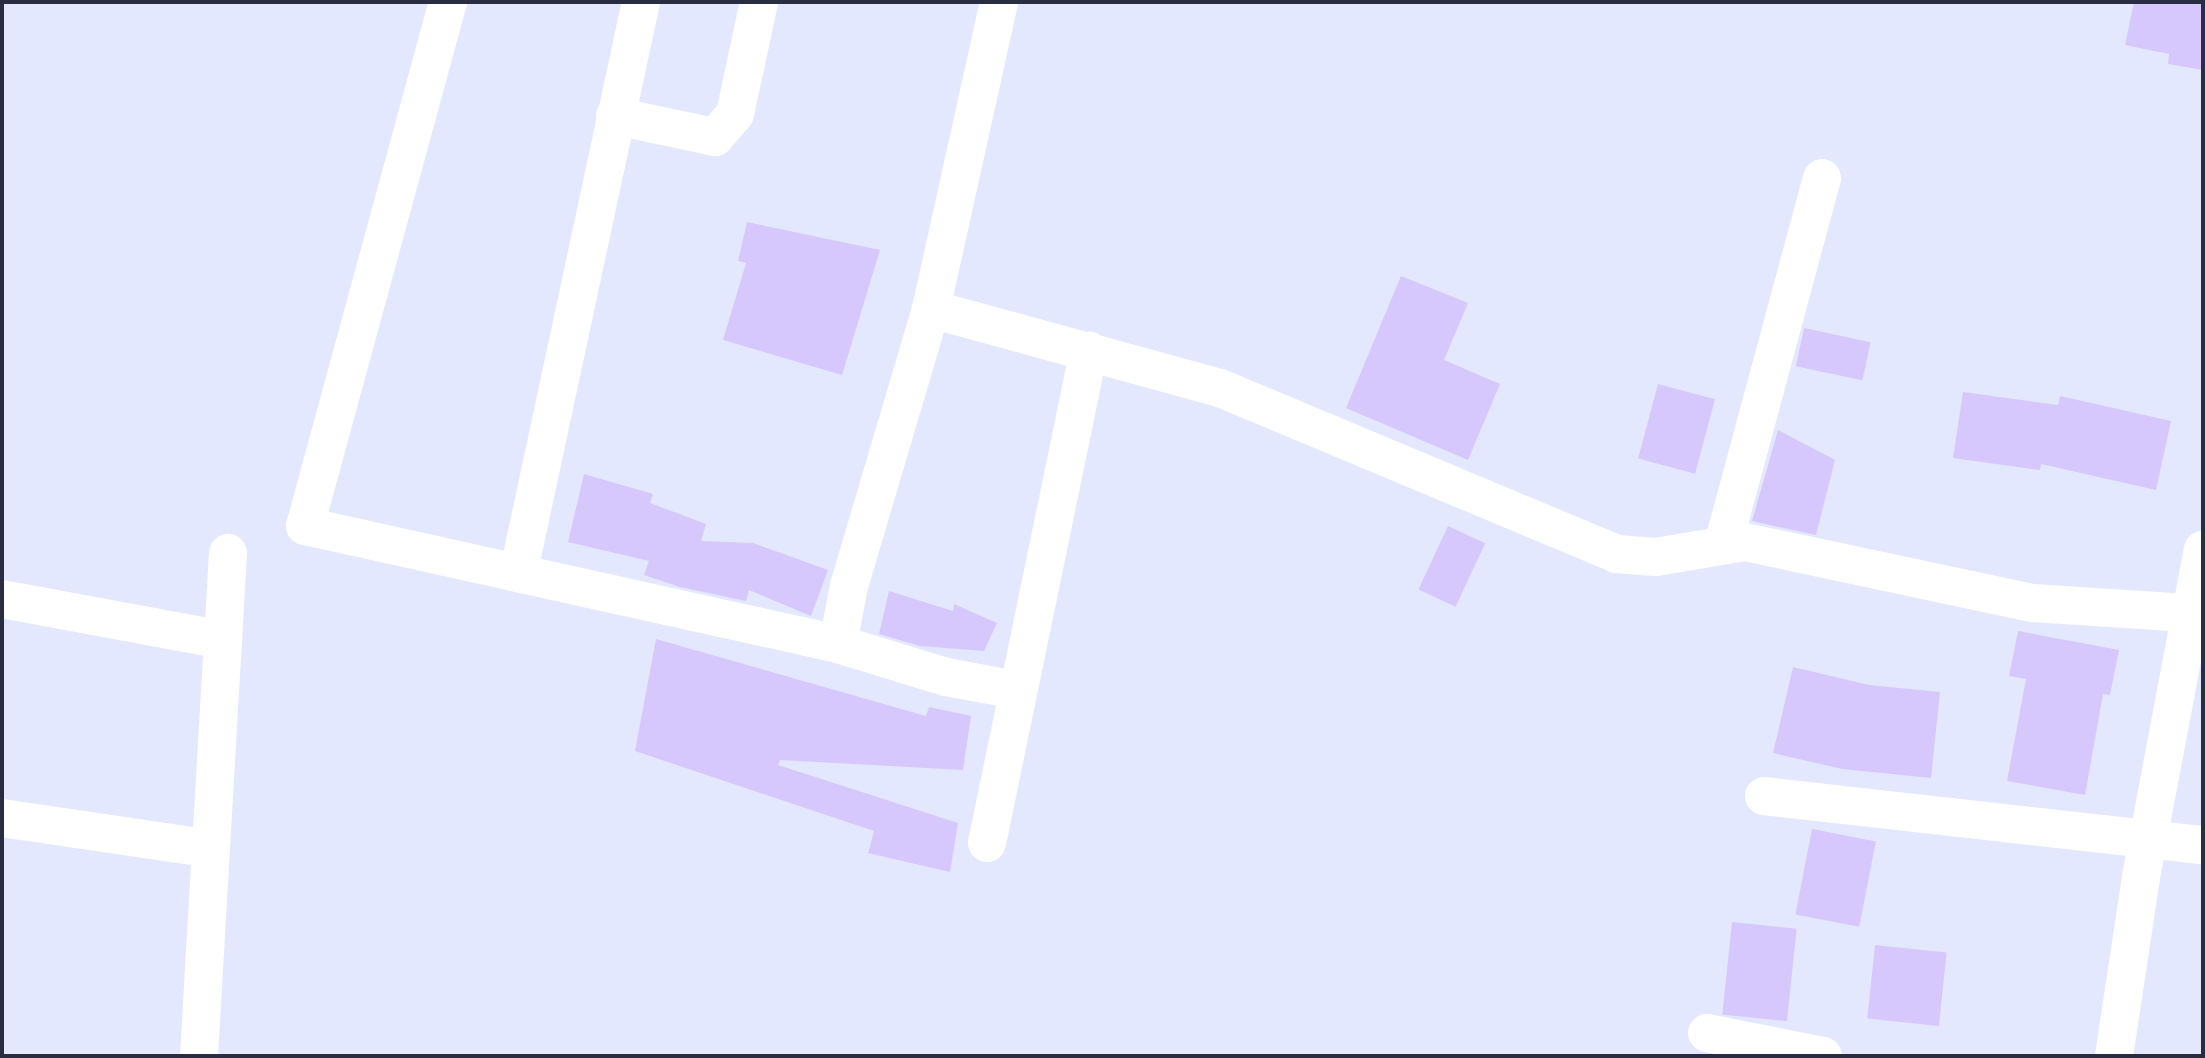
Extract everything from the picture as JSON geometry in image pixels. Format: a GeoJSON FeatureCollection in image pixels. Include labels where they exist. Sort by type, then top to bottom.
{"type":"FeatureCollection","features":[{"type":"Feature","properties":{"kind":"street"},"geometry":{"type":"LineString","coordinates":[[448,2],[305,526],[519,570],[838,644],[946,677],[1016,690]]}},
{"type":"Feature","properties":{"kind":"street"},"geometry":{"type":"LineString","coordinates":[[519,570],[641,2]]}},
{"type":"Feature","properties":{"kind":"street"},"geometry":{"type":"LineString","coordinates":[[615,116],[715,137],[734,114],[760,2]]}},
{"type":"Feature","properties":{"kind":"street"},"geometry":{"type":"LineString","coordinates":[[838,644],[849,586],[931,309],[999,2]]}},
{"type":"Feature","properties":{"kind":"street"},"geometry":{"type":"LineString","coordinates":[[1723,545],[1822,178]]}},
{"type":"Feature","properties":{"kind":"street"},"geometry":{"type":"LineString","coordinates":[[931,309],[1089,350],[1232,393],[1616,554],[1656,556],[1745,542],[2033,603],[2197,613]]}},
{"type":"Feature","properties":{"kind":"street"},"geometry":{"type":"LineString","coordinates":[[987,844],[1016,690],[1089,350]]}},
{"type":"Feature","properties":{"kind":"street"},"geometry":{"type":"LineString","coordinates":[[2113,1056],[2149,836],[2197,613],[2203,550]]}},
{"type":"Feature","properties":{"kind":"street"},"geometry":{"type":"LineString","coordinates":[[199,1056],[228,553]]}},
{"type":"Feature","properties":{"kind":"street"},"geometry":{"type":"LineString","coordinates":[[2,599],[223,640]]}},
{"type":"Feature","properties":{"kind":"street"},"geometry":{"type":"LineString","coordinates":[[1764,796],[2149,836],[2203,845]]}},
{"type":"Feature","properties":{"kind":"street"},"geometry":{"type":"LineString","coordinates":[[2,818],[211,849]]}},
{"type":"Feature","properties":{"kind":"street"},"geometry":{"type":"LineString","coordinates":[[1707,1033],[1823,1056]]}},
{"type":"Feature","properties":{"kind":"building"},"geometry":{"type":"Polygon","coordinates":[[[2134,2],[2203,2],[2203,70],[2168,64],[2169,54],[2125,45],[2134,2]]]}},
{"type":"Feature","properties":{"kind":"building"},"geometry":{"type":"Polygon","coordinates":[[[747,222],[880,250],[842,375],[723,340],[746,263],[738,261],[747,222]]]}},
{"type":"Feature","properties":{"kind":"building"},"geometry":{"type":"Polygon","coordinates":[[[1401,276],[1468,303],[1444,360],[1500,384],[1468,460],[1346,408],[1401,276]]]}},
{"type":"Feature","properties":{"kind":"building"},"geometry":{"type":"Polygon","coordinates":[[[1804,328],[1871,342],[1862,380],[1796,366],[1804,328]]]}},
{"type":"Feature","properties":{"kind":"building"},"geometry":{"type":"Polygon","coordinates":[[[1658,384],[1715,399],[1695,474],[1638,458],[1658,384]]]}},
{"type":"Feature","properties":{"kind":"building"},"geometry":{"type":"Polygon","coordinates":[[[1963,392],[2058,405],[2060,396],[2171,421],[2156,490],[2041,464],[2040,470],[1953,458],[1963,392]]]}},
{"type":"Feature","properties":{"kind":"building"},"geometry":{"type":"Polygon","coordinates":[[[1778,430],[1835,460],[1816,535],[1752,521],[1778,430]]]}},
{"type":"Feature","properties":{"kind":"building"},"geometry":{"type":"Polygon","coordinates":[[[584,474],[653,494],[650,503],[706,524],[701,541],[753,543],[828,570],[811,616],[749,590],[746,601],[680,587],[644,575],[649,561],[568,542],[584,474]]]}},
{"type":"Feature","properties":{"kind":"building"},"geometry":{"type":"Polygon","coordinates":[[[1448,526],[1485,543],[1456,607],[1418,589],[1448,526]]]}},
{"type":"Feature","properties":{"kind":"building"},"geometry":{"type":"Polygon","coordinates":[[[889,591],[953,611],[954,604],[997,623],[984,651],[920,646],[879,634],[889,591]]]}},
{"type":"Feature","properties":{"kind":"building"},"geometry":{"type":"Polygon","coordinates":[[[2018,631],[2119,650],[2110,695],[2103,694],[2085,795],[2007,781],[2026,679],[2009,676],[2018,631]]]}},
{"type":"Feature","properties":{"kind":"building"},"geometry":{"type":"Polygon","coordinates":[[[656,639],[926,716],[929,707],[971,716],[963,770],[780,760],[778,765],[958,823],[950,872],[868,853],[874,831],[635,751],[656,639]]]}},
{"type":"Feature","properties":{"kind":"building"},"geometry":{"type":"Polygon","coordinates":[[[1793,667],[1869,685],[1940,692],[1931,778],[1842,769],[1773,753],[1793,667]]]}},
{"type":"Feature","properties":{"kind":"building"},"geometry":{"type":"Polygon","coordinates":[[[1812,829],[1876,841],[1859,927],[1795,914],[1812,829]]]}},
{"type":"Feature","properties":{"kind":"building"},"geometry":{"type":"Polygon","coordinates":[[[1732,922],[1797,929],[1787,1021],[1722,1014],[1732,922]]]}},
{"type":"Feature","properties":{"kind":"building"},"geometry":{"type":"Polygon","coordinates":[[[1875,945],[1947,953],[1939,1026],[1867,1019],[1875,945]]]}}]}
